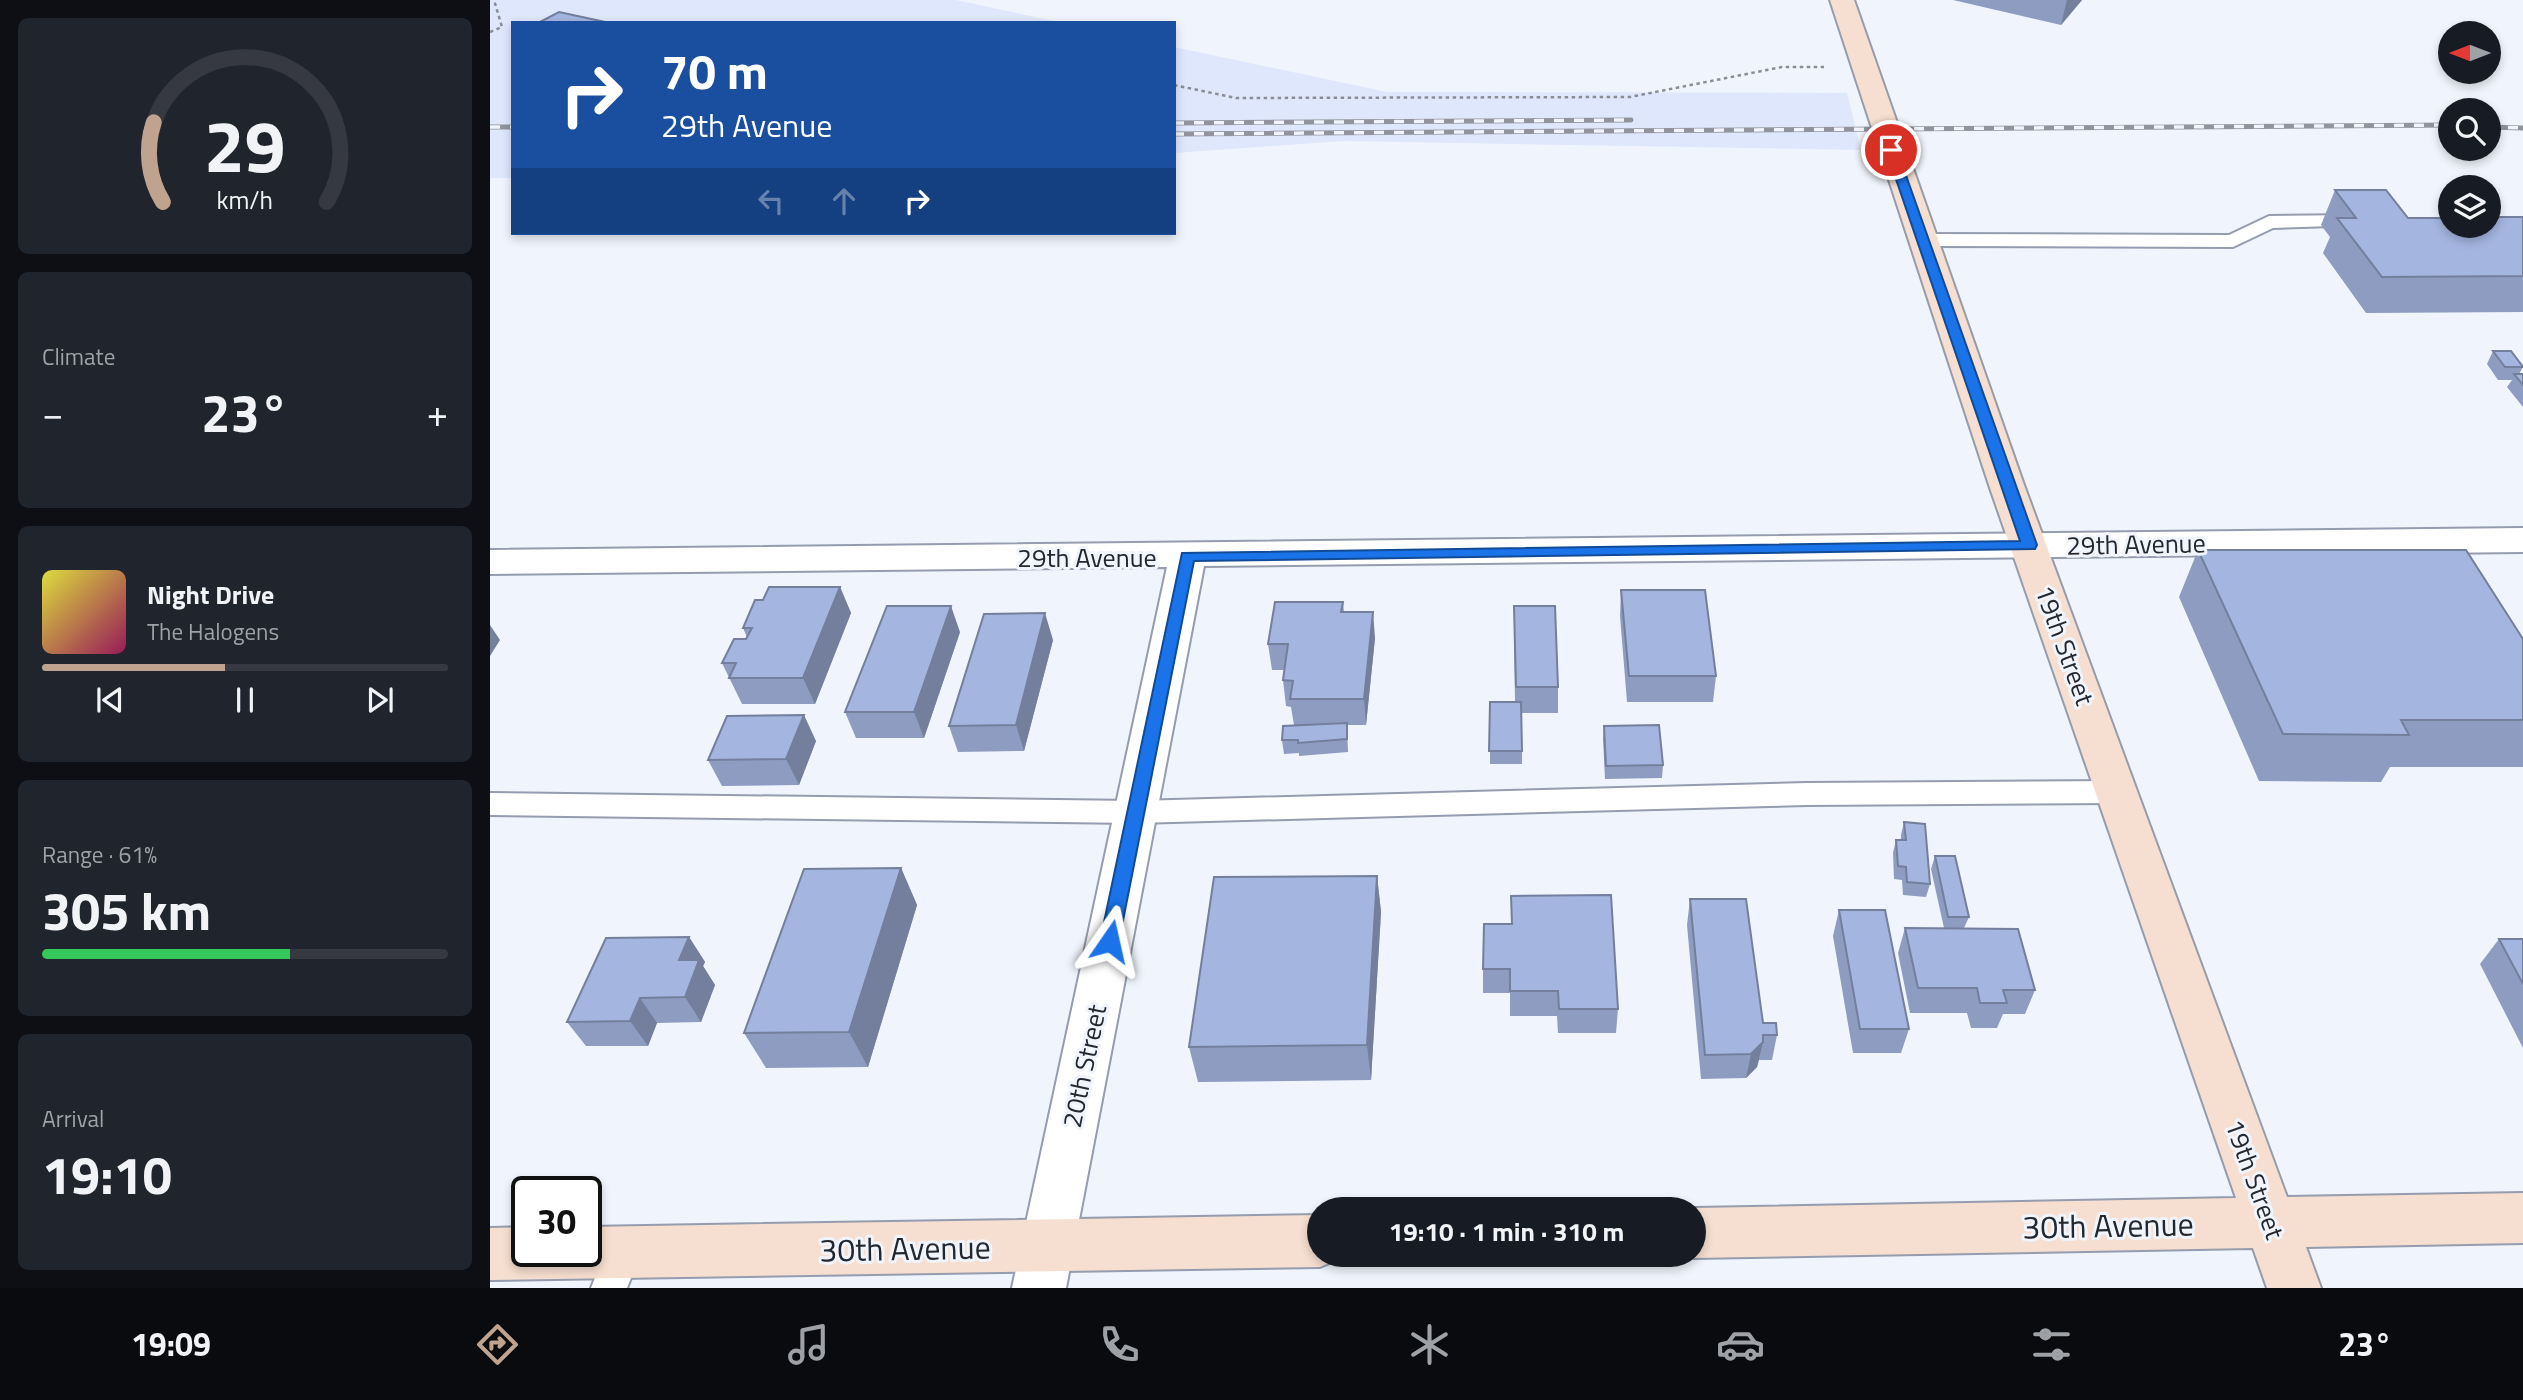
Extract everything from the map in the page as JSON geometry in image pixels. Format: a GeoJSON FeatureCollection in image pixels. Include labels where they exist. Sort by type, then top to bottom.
{"type":"FeatureCollection","features":[{"type":"Feature","properties":{"kind":"street","name":"19th Street"},"geometry":{"type":"LineString","coordinates":[[1842,0],[2029,545],[2294,1288]]}},
{"type":"Feature","properties":{"kind":"street","name":"29th Avenue"},"geometry":{"type":"LineString","coordinates":[[490,562],[2523,540]]}},
{"type":"Feature","properties":{"kind":"street","name":"20th Street"},"geometry":{"type":"LineString","coordinates":[[1044,1267],[1188,556]]}},
{"type":"Feature","properties":{"kind":"street","name":"30th Avenue"},"geometry":{"type":"LineString","coordinates":[[1706,1233],[2523,1218]]}},
{"type":"Feature","properties":{"kind":"street","name":"30th Avenue"},"geometry":{"type":"LineString","coordinates":[[490,1254],[616,1270],[1044,1267],[1307,1242]]}},
{"type":"Feature","properties":{"kind":"lane"},"geometry":{"type":"LineString","coordinates":[[1923,240],[2233,241],[2269,222],[2381,221]]}},
{"type":"Feature","properties":{"kind":"lane"},"geometry":{"type":"LineString","coordinates":[[490,804],[1136,812],[1794,794],[2117,792]]}},
{"type":"Feature","properties":{"kind":"path"},"geometry":{"type":"LineString","coordinates":[[490,32],[502,27],[494,0]]}},
{"type":"Feature","properties":{"kind":"path"},"geometry":{"type":"LineString","coordinates":[[1176,85],[1236,98],[1630,97],[1782,67],[1863,66]]}},
{"type":"Feature","properties":{"kind":"shaded area"},"geometry":{"type":"Polygon","coordinates":[[[490,0],[956,0],[1054,21],[511,21],[511,178],[490,178],[490,0]]]}},
{"type":"Feature","properties":{"kind":"shaded area"},"geometry":{"type":"Polygon","coordinates":[[[1176,47],[1387,92],[1847,93],[1861,150],[1343,141],[1176,153],[1176,47]]]}},
{"type":"Feature","properties":{"kind":"building"},"geometry":{"type":"Polygon","coordinates":[[[559,12],[601,21],[542,21],[559,12]]]}},
{"type":"Feature","properties":{"kind":"building"},"geometry":{"type":"Polygon","coordinates":[[[2335,190],[2386,190],[2408,218],[2438,218],[2438,238],[2501,238],[2501,217],[2523,217],[2523,276],[2382,277],[2337,218],[2356,218],[2335,190]]]}},
{"type":"Feature","properties":{"kind":"building"},"geometry":{"type":"Polygon","coordinates":[[[2493,351],[2511,351],[2523,367],[2505,367],[2493,351]]]}},
{"type":"Feature","properties":{"kind":"building"},"geometry":{"type":"Polygon","coordinates":[[[2514,374],[2523,374],[2523,385],[2514,374]]]}},
{"type":"Feature","properties":{"kind":"building"},"geometry":{"type":"Polygon","coordinates":[[[2198,550],[2466,550],[2523,639],[2523,720],[2401,720],[2409,735],[2283,734],[2198,550]]]}},
{"type":"Feature","properties":{"kind":"building"},"geometry":{"type":"Polygon","coordinates":[[[769,587],[840,587],[803,678],[729,678],[736,663],[722,663],[734,639],[746,639],[752,628],[743,628],[755,600],[763,600],[769,587]]]}},
{"type":"Feature","properties":{"kind":"building"},"geometry":{"type":"Polygon","coordinates":[[[1621,590],[1705,590],[1716,676],[1629,676],[1621,590]]]}},
{"type":"Feature","properties":{"kind":"building"},"geometry":{"type":"Polygon","coordinates":[[[1275,602],[1343,602],[1341,612],[1373,612],[1364,699],[1290,699],[1293,681],[1283,680],[1288,644],[1268,644],[1275,602]]]}},
{"type":"Feature","properties":{"kind":"building"},"geometry":{"type":"Polygon","coordinates":[[[887,606],[951,606],[914,712],[845,712],[887,606]]]}},
{"type":"Feature","properties":{"kind":"building"},"geometry":{"type":"Polygon","coordinates":[[[1514,606],[1555,606],[1558,687],[1516,687],[1514,606]]]}},
{"type":"Feature","properties":{"kind":"building"},"geometry":{"type":"Polygon","coordinates":[[[1045,613],[1016,725],[949,726],[984,614],[1045,613]]]}},
{"type":"Feature","properties":{"kind":"building"},"geometry":{"type":"Polygon","coordinates":[[[1490,702],[1521,702],[1522,751],[1489,751],[1490,702]]]}},
{"type":"Feature","properties":{"kind":"building"},"geometry":{"type":"Polygon","coordinates":[[[804,715],[786,759],[708,760],[727,716],[804,715]]]}},
{"type":"Feature","properties":{"kind":"building"},"geometry":{"type":"Polygon","coordinates":[[[1347,723],[1347,739],[1298,743],[1298,740],[1282,740],[1283,726],[1347,723]]]}},
{"type":"Feature","properties":{"kind":"building"},"geometry":{"type":"Polygon","coordinates":[[[1659,725],[1663,765],[1606,766],[1604,726],[1659,725]]]}},
{"type":"Feature","properties":{"kind":"building"},"geometry":{"type":"Polygon","coordinates":[[[1904,822],[1925,824],[1930,884],[1907,882],[1906,867],[1898,866],[1896,840],[1906,840],[1904,822]]]}},
{"type":"Feature","properties":{"kind":"building"},"geometry":{"type":"Polygon","coordinates":[[[1935,856],[1955,856],[1969,917],[1948,917],[1935,856]]]}},
{"type":"Feature","properties":{"kind":"building"},"geometry":{"type":"Polygon","coordinates":[[[901,868],[849,1032],[744,1033],[804,869],[901,868]]]}},
{"type":"Feature","properties":{"kind":"building"},"geometry":{"type":"Polygon","coordinates":[[[1377,876],[1367,1045],[1189,1047],[1214,877],[1377,876]]]}},
{"type":"Feature","properties":{"kind":"building"},"geometry":{"type":"Polygon","coordinates":[[[1611,895],[1618,1009],[1559,1009],[1558,991],[1510,991],[1510,969],[1483,969],[1484,924],[1512,924],[1511,896],[1611,895]]]}},
{"type":"Feature","properties":{"kind":"building"},"geometry":{"type":"Polygon","coordinates":[[[1690,899],[1746,899],[1763,1023],[1776,1023],[1777,1035],[1763,1035],[1763,1042],[1751,1054],[1705,1055],[1690,899]]]}},
{"type":"Feature","properties":{"kind":"building"},"geometry":{"type":"Polygon","coordinates":[[[1839,910],[1885,910],[1909,1029],[1860,1029],[1839,910]]]}},
{"type":"Feature","properties":{"kind":"building"},"geometry":{"type":"Polygon","coordinates":[[[1905,928],[2018,929],[2035,990],[2003,990],[2007,1003],[1980,1003],[1977,988],[1918,988],[1905,928]]]}},
{"type":"Feature","properties":{"kind":"building"},"geometry":{"type":"Polygon","coordinates":[[[689,937],[679,960],[699,960],[685,997],[640,998],[630,1021],[567,1022],[606,938],[689,937]]]}},
{"type":"Feature","properties":{"kind":"building"},"geometry":{"type":"Polygon","coordinates":[[[2499,939],[2523,939],[2523,984],[2499,939]]]}},
{"type":"Feature","properties":{"kind":"railway"},"geometry":{"type":"LineString","coordinates":[[1176,123],[1631,120]]}},
{"type":"Feature","properties":{"kind":"railway"},"geometry":{"type":"LineString","coordinates":[[1176,134],[2438,125]]}},
{"type":"Feature","properties":{"kind":"railway"},"geometry":{"type":"LineString","coordinates":[[490,127],[511,127]]}},
{"type":"Feature","properties":{"kind":"railway"},"geometry":{"type":"LineString","coordinates":[[2501,127],[2523,128]]}},
{"type":"Feature","properties":{"kind":"route"},"geometry":{"type":"LineString","coordinates":[[1110,941],[1188,556],[2029,545],[1891,150]]}}]}
